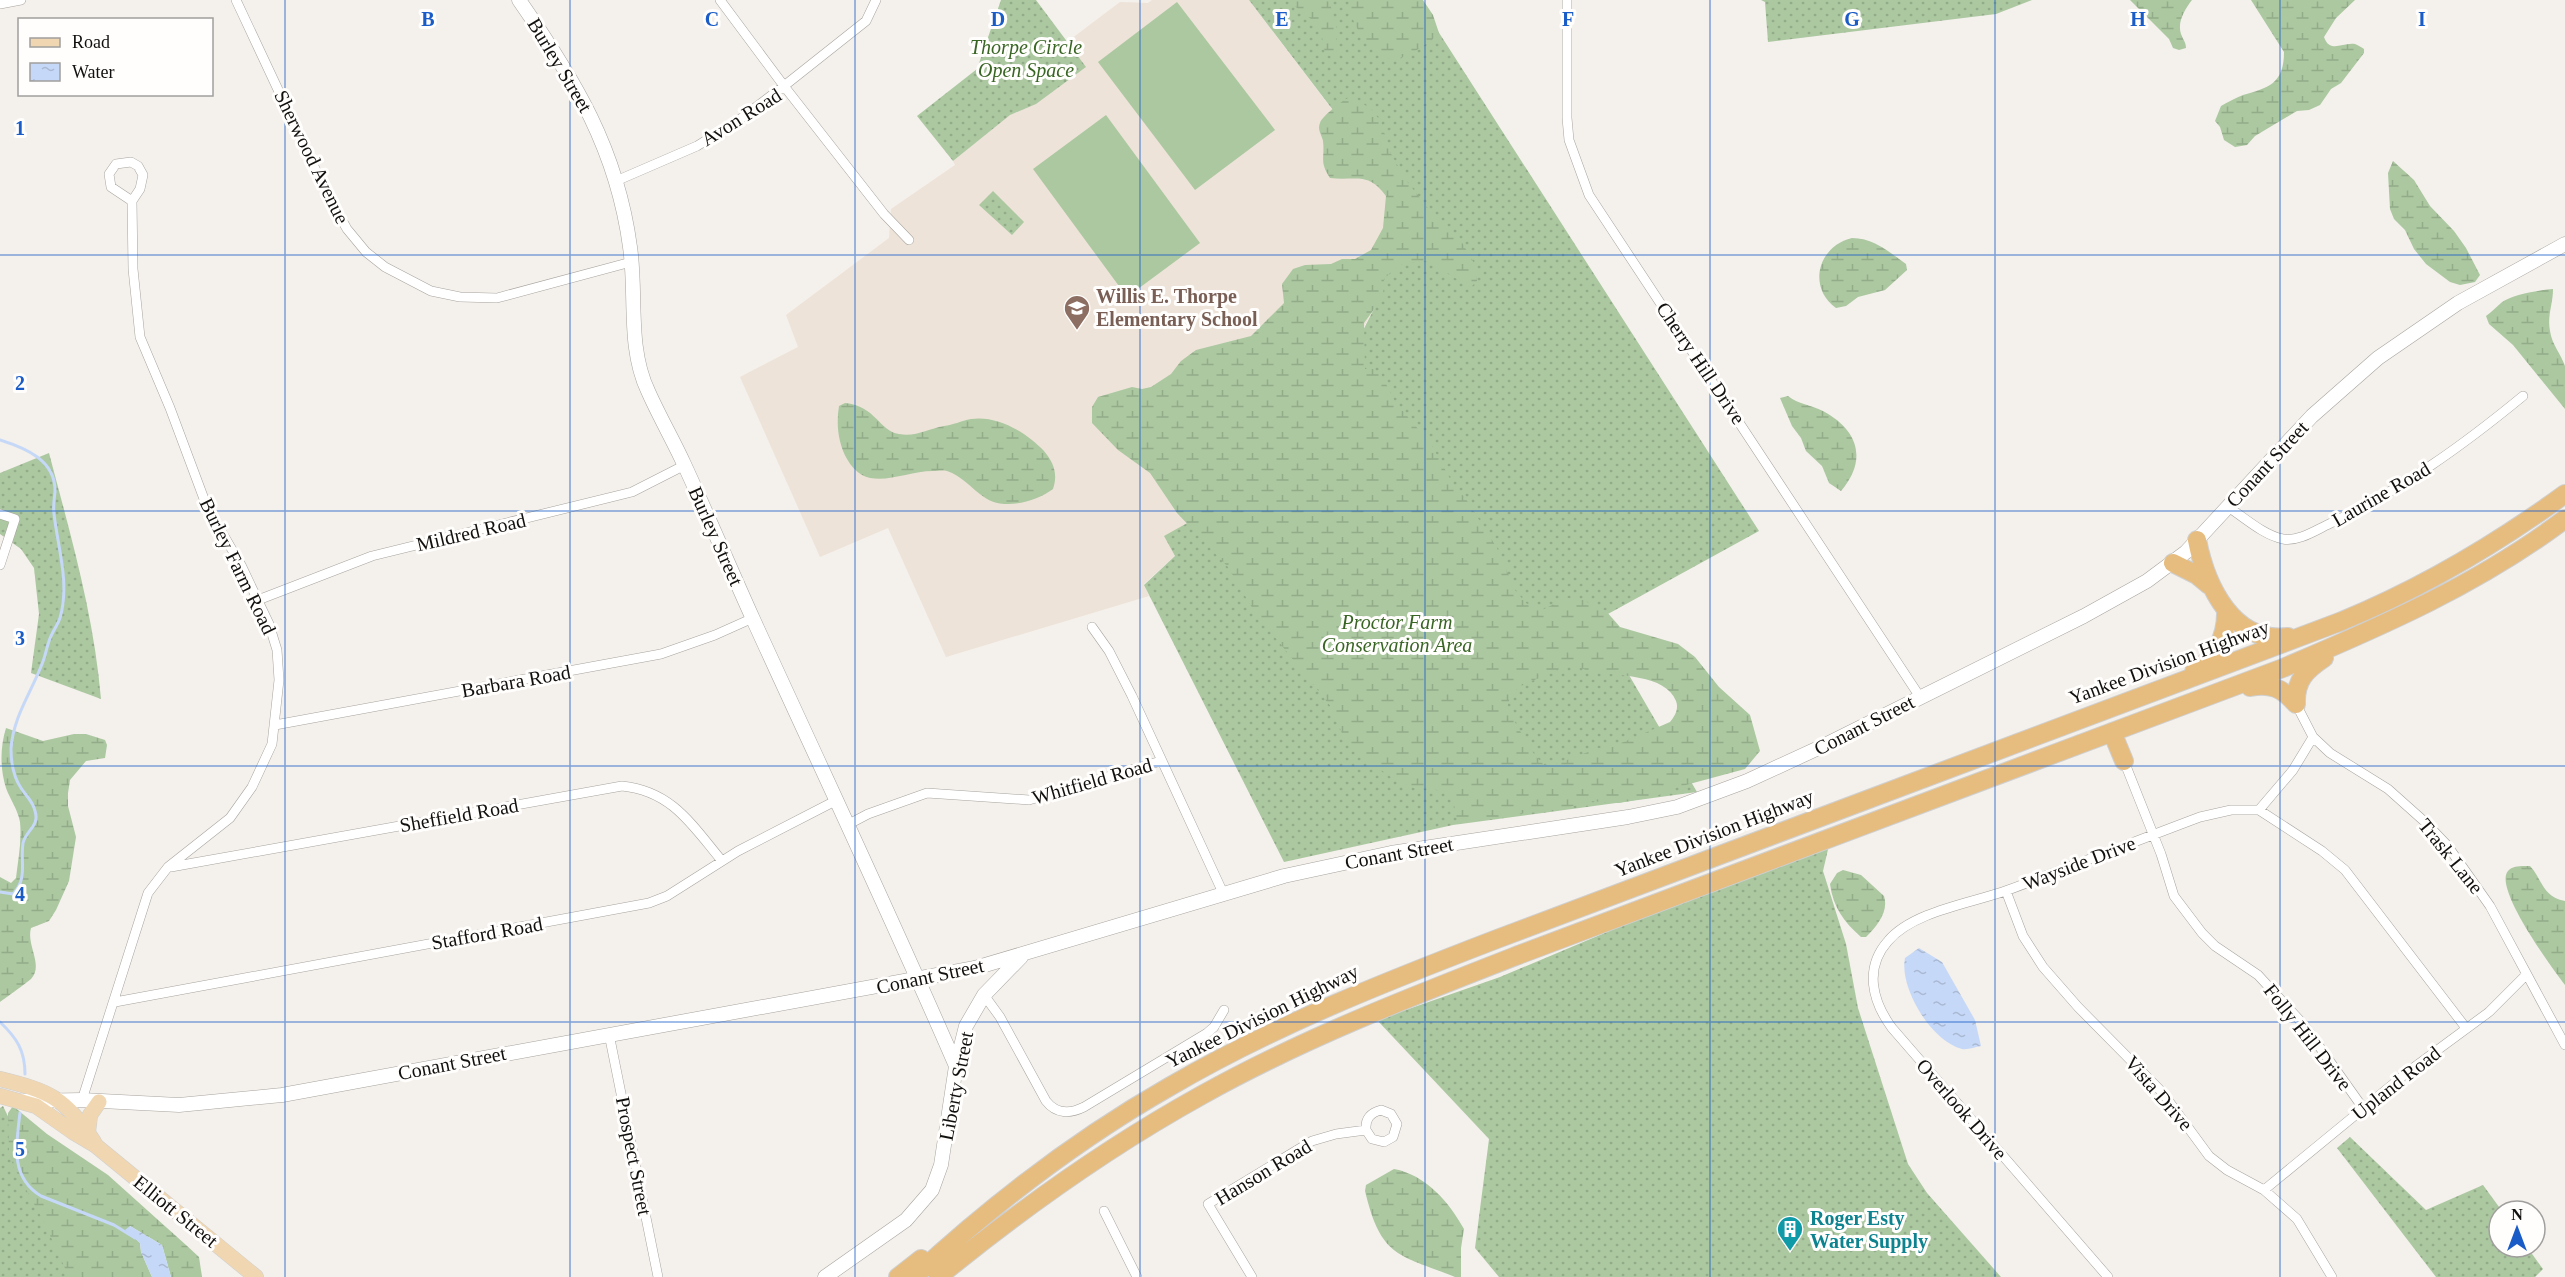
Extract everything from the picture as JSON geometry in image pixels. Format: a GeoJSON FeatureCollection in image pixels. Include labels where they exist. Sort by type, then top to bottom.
{"type":"FeatureCollection","features":[{"type":"Feature","properties":{"kind":"highway","name":"Yankee Division Highway"},"geometry":{"type":"LineString","coordinates":[[914,1277],[1005,1198],[1067,1151],[1169,1086],[1266,1036],[1349,998],[1486,943],[2381,605],[2422,585],[2487,547],[2565,494]]}},
{"type":"Feature","properties":{"kind":"highway"},"geometry":{"type":"LineString","coordinates":[[938,1277],[1034,1202],[1102,1155],[1203,1094],[1308,1042],[1414,996],[2216,694],[2354,639],[2459,588],[2565,519]]}},
{"type":"Feature","properties":{"kind":"highway"},"geometry":{"type":"LineString","coordinates":[[2197,540],[2209,585]]}},
{"type":"Feature","properties":{"kind":"highway"},"geometry":{"type":"LineString","coordinates":[[2173,563],[2197,575],[2209,585],[2226,610],[2255,634],[2283,638],[2308,634]]}},
{"type":"Feature","properties":{"kind":"highway"},"geometry":{"type":"LineString","coordinates":[[2183,680],[2204,665],[2217,650],[2225,630],[2226,610]]}},
{"type":"Feature","properties":{"kind":"highway"},"geometry":{"type":"LineString","coordinates":[[2296,704],[2298,683],[2303,675],[2354,639]]}},
{"type":"Feature","properties":{"kind":"highway"},"geometry":{"type":"LineString","coordinates":[[2216,694],[2270,685],[2287,694],[2296,704]]}},
{"type":"Feature","properties":{"kind":"highway"},"geometry":{"type":"LineString","coordinates":[[2112,732],[2124,761]]}},
{"type":"Feature","properties":{"kind":"highway"},"geometry":{"type":"LineString","coordinates":[[898,1277],[961,1225],[1005,1198]]}},
{"type":"Feature","properties":{"kind":"highway"},"geometry":{"type":"LineString","coordinates":[[949,1277],[1034,1202]]}},
{"type":"Feature","properties":{"kind":"main road","name":"Burley Street"},"geometry":{"type":"LineString","coordinates":[[519,0],[558,56],[586,104],[610,161],[625,216],[631,262],[638,359],[647,390],[685,465],[849,824],[956,1066]]}},
{"type":"Feature","properties":{"kind":"main road","name":"Conant Street"},"geometry":{"type":"LineString","coordinates":[[0,1079],[82,1100],[99,1102],[179,1105],[257,1099],[975,968],[1284,876],[1346,861],[1628,818],[1677,807],[1775,769],[2116,599],[2173,563],[2334,395],[2404,339],[2458,303],[2565,244]]}},
{"type":"Feature","properties":{"kind":"main road","name":"Liberty Street"},"geometry":{"type":"LineString","coordinates":[[825,1277],[916,1210],[932,1190],[941,1165],[956,1066],[966,1026],[984,995],[1023,955]]}},
{"type":"Feature","properties":{"kind":"main road","name":"Elliott Street"},"geometry":{"type":"LineString","coordinates":[[38,1089],[61,1101],[92,1138],[256,1277]]}},
{"type":"Feature","properties":{"kind":"main road","name":"Conant Street"},"geometry":{"type":"LineString","coordinates":[[0,1096],[23,1101],[82,1100]]}},
{"type":"Feature","properties":{"kind":"main road","name":"Elliott Street"},"geometry":{"type":"LineString","coordinates":[[23,1101],[48,1114],[73,1132],[92,1138]]}},
{"type":"Feature","properties":{"kind":"main road"},"geometry":{"type":"LineString","coordinates":[[92,1138],[90,1115],[99,1102]]}},
{"type":"Feature","properties":{"kind":"street"},"geometry":{"type":"LineString","coordinates":[[0,4],[21,0]]}},
{"type":"Feature","properties":{"kind":"street","name":"Sherwood Avenue"},"geometry":{"type":"LineString","coordinates":[[236,0],[326,192],[347,229],[366,252],[385,267],[431,291],[460,297],[497,298],[631,262]]}},
{"type":"Feature","properties":{"kind":"street"},"geometry":{"type":"LineString","coordinates":[[720,0],[784,86],[866,21],[876,0]]}},
{"type":"Feature","properties":{"kind":"street","name":"Cherry Hill Drive"},"geometry":{"type":"LineString","coordinates":[[1566,0],[1569,140],[1589,195],[1920,697]]}},
{"type":"Feature","properties":{"kind":"street","name":"Avon Road"},"geometry":{"type":"LineString","coordinates":[[616,181],[697,146],[739,120],[784,86],[884,214],[909,240]]}},
{"type":"Feature","properties":{"kind":"street","name":"Burley Farm Road"},"geometry":{"type":"LineString","coordinates":[[82,1100],[148,893],[168,867],[230,818],[252,787],[272,744],[279,680],[277,650],[269,624],[241,565],[207,507],[170,408],[140,337],[133,269],[132,201],[140,189],[143,175],[138,166],[131,162],[116,164],[109,174],[111,187],[132,201]]}},
{"type":"Feature","properties":{"kind":"street","name":"Laurine Road"},"geometry":{"type":"LineString","coordinates":[[2228,507],[2271,534],[2283,539],[2295,539],[2355,512],[2404,485],[2523,396]]}},
{"type":"Feature","properties":{"kind":"street","name":"Mildred Road"},"geometry":{"type":"LineString","coordinates":[[258,600],[372,556],[632,492],[685,465]]}},
{"type":"Feature","properties":{"kind":"street"},"geometry":{"type":"LineString","coordinates":[[0,514],[15,519],[0,565]]}},
{"type":"Feature","properties":{"kind":"street","name":"Barbara Road"},"geometry":{"type":"LineString","coordinates":[[274,725],[661,654],[716,635],[753,618]]}},
{"type":"Feature","properties":{"kind":"street"},"geometry":{"type":"LineString","coordinates":[[1092,627],[1109,651],[1224,895]]}},
{"type":"Feature","properties":{"kind":"street","name":"Trask Lane"},"geometry":{"type":"LineString","coordinates":[[2296,704],[2313,737],[2330,753],[2368,775],[2405,803],[2447,845],[2477,886],[2565,1045]]}},
{"type":"Feature","properties":{"kind":"street"},"geometry":{"type":"LineString","coordinates":[[2313,737],[2294,770],[2259,810],[2322,850],[2345,870],[2466,1028]]}},
{"type":"Feature","properties":{"kind":"street","name":"Whitfield Road"},"geometry":{"type":"LineString","coordinates":[[849,824],[868,814],[927,793],[1029,800],[1161,761]]}},
{"type":"Feature","properties":{"kind":"street","name":"Folly Hill Drive"},"geometry":{"type":"LineString","coordinates":[[2124,761],[2174,896],[2191,920],[2215,946],[2258,975],[2304,1024],[2363,1108]]}},
{"type":"Feature","properties":{"kind":"street","name":"Sheffield Road"},"geometry":{"type":"LineString","coordinates":[[168,867],[622,786],[653,792],[675,806],[722,861]]}},
{"type":"Feature","properties":{"kind":"street","name":"Stafford Road"},"geometry":{"type":"LineString","coordinates":[[114,1002],[649,903],[667,896],[722,861],[837,800]]}},
{"type":"Feature","properties":{"kind":"street","name":"Wayside Drive"},"geometry":{"type":"LineString","coordinates":[[1902,927],[2218,812],[2259,810]]}},
{"type":"Feature","properties":{"kind":"street","name":"Vista Drive"},"geometry":{"type":"LineString","coordinates":[[2006,891],[2024,936],[2043,967],[2078,1007],[2162,1092],[2210,1156],[2227,1170],[2264,1190],[2297,1219],[2332,1277]]}},
{"type":"Feature","properties":{"kind":"street","name":"Overlook Drive"},"geometry":{"type":"LineString","coordinates":[[1902,927],[1888,941],[1877,958],[1872,975],[1881,1012],[1892,1028],[2108,1277]]}},
{"type":"Feature","properties":{"kind":"street","name":"Upland Road"},"geometry":{"type":"LineString","coordinates":[[2264,1190],[2363,1108],[2489,1012],[2526,975]]}},
{"type":"Feature","properties":{"kind":"street","name":"Yankee Division Highway"},"geometry":{"type":"LineString","coordinates":[[984,995],[1000,1017],[1050,1107],[1068,1113],[1084,1107],[1207,1033],[1215,1027],[1224,1010]]}},
{"type":"Feature","properties":{"kind":"street","name":"Prospect Street"},"geometry":{"type":"LineString","coordinates":[[609,1034],[658,1277]]}},
{"type":"Feature","properties":{"kind":"street","name":"Hanson Road"},"geometry":{"type":"LineString","coordinates":[[1252,1277],[1208,1204],[1312,1141],[1336,1134],[1366,1130]]}},
{"type":"Feature","properties":{"kind":"street"},"geometry":{"type":"LineString","coordinates":[[1104,1211],[1137,1277]]}},
{"type":"Feature","properties":{"kind":"shaded area","name":"Willis E. Thorpe Elementary School"},"geometry":{"type":"Polygon","coordinates":[[[1152,0],[1249,0],[1397,195],[1376,305],[1284,470],[1165,536],[1175,556],[1144,584],[1149,596],[946,657],[888,528],[820,557],[740,377],[798,347],[786,315],[889,238],[891,209],[955,165],[953,161],[1013,112],[1085,68],[1067,42],[1120,2],[1148,3],[1152,0]]]}},
{"type":"Feature","properties":{"kind":"green space","name":"Thorpe Circle Open Space"},"geometry":{"type":"Polygon","coordinates":[[[1001,0],[1036,0],[1086,67],[1036,104],[1010,115],[953,161],[917,116],[977,69],[1001,0]]]}},
{"type":"Feature","properties":{"kind":"green space","name":"Proctor Farm Conservation Area"},"geometry":{"type":"Polygon","coordinates":[[[1249,0],[1418,0],[1759,531],[1597,620],[1697,792],[1453,825],[1284,862],[1144,585],[1175,556],[1164,536],[1216,507],[1354,348],[1376,305],[1397,194],[1249,0]]]}},
{"type":"Feature","properties":{"kind":"green space"},"geometry":{"type":"Polygon","coordinates":[[[1287,0],[1329,0],[1336,25],[1337,53],[1332,57],[1325,53],[1321,32],[1316,23],[1287,0]]]}},
{"type":"Feature","properties":{"kind":"green space"},"geometry":{"type":"Polygon","coordinates":[[[1354,0],[1423,0],[1433,15],[1439,33],[1409,54],[1390,59],[1375,50],[1355,25],[1351,7],[1354,0]]]}},
{"type":"Feature","properties":{"kind":"green space"},"geometry":{"type":"Polygon","coordinates":[[[1761,0],[2032,0],[1996,14],[1768,42],[1765,2],[1761,0]]]}},
{"type":"Feature","properties":{"kind":"green space"},"geometry":{"type":"Polygon","coordinates":[[[2130,0],[2192,0],[2184,12],[2180,25],[2186,48],[2179,50],[2173,48],[2169,39],[2130,0]]]}},
{"type":"Feature","properties":{"kind":"green space"},"geometry":{"type":"Polygon","coordinates":[[[2251,0],[2355,0],[2336,18],[2324,37],[2330,45],[2355,44],[2364,49],[2364,53],[2341,83],[2331,89],[2320,105],[2309,110],[2297,111],[2255,136],[2247,145],[2235,147],[2224,140],[2220,127],[2215,121],[2221,106],[2273,83],[2278,78],[2283,63],[2284,52],[2251,0]]]}},
{"type":"Feature","properties":{"kind":"green space"},"geometry":{"type":"Polygon","coordinates":[[[1177,2],[1275,130],[1195,190],[1098,62],[1177,2]]]}},
{"type":"Feature","properties":{"kind":"green space"},"geometry":{"type":"Polygon","coordinates":[[[1353,96],[1373,111],[1381,122],[1390,152],[1406,180],[1441,225],[1461,241],[1474,263],[1477,281],[1472,286],[1466,285],[1429,261],[1404,263],[1393,270],[1384,279],[1383,297],[1364,323],[1365,369],[1373,369],[1381,374],[1394,400],[1432,446],[1458,493],[1464,496],[1497,548],[1515,590],[1526,603],[1540,611],[1566,598],[1583,600],[1606,611],[1620,627],[1678,644],[1695,657],[1719,687],[1750,715],[1760,751],[1745,769],[1671,789],[1657,796],[1619,803],[1589,801],[1556,811],[1513,814],[1494,819],[1465,821],[1456,817],[1454,804],[1445,793],[1434,789],[1414,788],[1391,777],[1371,763],[1343,736],[1332,708],[1254,611],[1228,567],[1177,513],[1150,473],[1118,450],[1092,423],[1092,407],[1098,397],[1132,387],[1142,389],[1151,387],[1171,374],[1181,361],[1196,350],[1251,336],[1284,303],[1282,284],[1293,269],[1305,265],[1331,264],[1342,259],[1355,259],[1371,250],[1383,228],[1386,196],[1367,180],[1330,178],[1323,164],[1320,123],[1329,112],[1353,96]],[[1571,665],[1522,686],[1512,694],[1509,701],[1507,709],[1528,745],[1544,765],[1557,764],[1593,750],[1624,742],[1670,722],[1675,715],[1676,701],[1671,692],[1652,681],[1587,671],[1571,665]]]}},
{"type":"Feature","properties":{"kind":"green space"},"geometry":{"type":"Polygon","coordinates":[[[1106,115],[1200,243],[1127,297],[1033,169],[1106,115]]]}},
{"type":"Feature","properties":{"kind":"green space"},"geometry":{"type":"Polygon","coordinates":[[[2393,161],[2414,180],[2430,206],[2454,231],[2466,248],[2480,275],[2475,282],[2460,285],[2450,282],[2426,264],[2414,249],[2405,230],[2394,219],[2390,209],[2388,173],[2393,161]]]}},
{"type":"Feature","properties":{"kind":"green space"},"geometry":{"type":"Polygon","coordinates":[[[993,191],[1024,222],[1012,235],[979,205],[993,191]]]}},
{"type":"Feature","properties":{"kind":"green space"},"geometry":{"type":"Polygon","coordinates":[[[1852,238],[1867,240],[1881,246],[1906,264],[1907,270],[1885,290],[1858,297],[1846,306],[1836,308],[1821,289],[1820,268],[1831,249],[1840,242],[1852,238]]]}},
{"type":"Feature","properties":{"kind":"green space"},"geometry":{"type":"Polygon","coordinates":[[[2553,289],[2549,326],[2553,341],[2565,366],[2565,409],[2513,345],[2489,324],[2486,316],[2505,300],[2553,289]]]}},
{"type":"Feature","properties":{"kind":"green space"},"geometry":{"type":"Polygon","coordinates":[[[1788,396],[1823,411],[1844,427],[1851,436],[1855,446],[1855,468],[1841,491],[1829,483],[1822,466],[1806,451],[1801,438],[1792,426],[1780,398],[1788,396]]]}},
{"type":"Feature","properties":{"kind":"green space"},"geometry":{"type":"Polygon","coordinates":[[[845,403],[864,409],[892,432],[905,435],[981,418],[1011,427],[1021,432],[1044,451],[1054,469],[1053,489],[1038,498],[1010,504],[984,497],[962,479],[947,471],[921,472],[875,479],[864,476],[855,470],[847,459],[840,440],[839,406],[845,403]]]}},
{"type":"Feature","properties":{"kind":"green space"},"geometry":{"type":"Polygon","coordinates":[[[49,453],[87,605],[101,699],[31,673],[39,614],[34,568],[21,549],[0,534],[0,473],[49,453]]]}},
{"type":"Feature","properties":{"kind":"green space"},"geometry":{"type":"Polygon","coordinates":[[[6,728],[43,741],[74,734],[86,734],[105,740],[107,745],[105,758],[86,761],[70,780],[68,806],[76,837],[69,881],[49,921],[31,928],[35,973],[31,979],[0,1002],[0,877],[11,883],[16,878],[20,836],[19,818],[6,788],[2,766],[6,728]]]}},
{"type":"Feature","properties":{"kind":"green space"},"geometry":{"type":"Polygon","coordinates":[[[1829,845],[1823,871],[1846,944],[1858,1008],[1908,1164],[1927,1193],[2001,1277],[1499,1277],[1475,1248],[1489,1139],[1377,1020],[1500,977],[1652,913],[1829,845]]]}},
{"type":"Feature","properties":{"kind":"green space"},"geometry":{"type":"Polygon","coordinates":[[[2530,866],[2547,892],[2565,901],[2565,985],[2526,928],[2509,894],[2506,880],[2508,871],[2515,867],[2530,866]]]}},
{"type":"Feature","properties":{"kind":"green space"},"geometry":{"type":"Polygon","coordinates":[[[1843,870],[1861,875],[1884,896],[1883,913],[1866,937],[1861,937],[1849,926],[1834,900],[1830,884],[1837,873],[1843,870]]]}},
{"type":"Feature","properties":{"kind":"green space"},"geometry":{"type":"Polygon","coordinates":[[[3,1106],[62,1228],[81,1277],[0,1277],[0,1108],[3,1106]]]}},
{"type":"Feature","properties":{"kind":"green space"},"geometry":{"type":"Polygon","coordinates":[[[13,1106],[47,1134],[108,1175],[186,1245],[199,1257],[202,1277],[171,1277],[162,1245],[130,1226],[129,1232],[140,1243],[141,1252],[152,1277],[69,1277],[43,1220],[13,1166],[9,1151],[8,1113],[13,1106]]]}},
{"type":"Feature","properties":{"kind":"green space"},"geometry":{"type":"Polygon","coordinates":[[[2350,1137],[2426,1210],[2483,1185],[2493,1199],[2487,1199],[2487,1259],[2536,1259],[2543,1269],[2535,1277],[2436,1277],[2337,1148],[2350,1137]]]}},
{"type":"Feature","properties":{"kind":"green space"},"geometry":{"type":"Polygon","coordinates":[[[1394,1169],[1416,1177],[1435,1191],[1458,1219],[1464,1229],[1461,1248],[1461,1277],[1455,1277],[1405,1257],[1385,1241],[1371,1213],[1365,1191],[1366,1185],[1394,1169]]]}},
{"type":"Feature","properties":{"kind":"water"},"geometry":{"type":"Polygon","coordinates":[[[1919,948],[1942,962],[1975,1020],[1981,1046],[1962,1049],[1950,1044],[1939,1036],[1920,1012],[1912,998],[1904,970],[1905,958],[1919,948]]]}},
{"type":"Feature","properties":{"kind":"water"},"geometry":{"type":"Polygon","coordinates":[[[130,1226],[162,1245],[171,1277],[152,1277],[141,1252],[140,1243],[125,1230],[130,1226]]]}},
{"type":"Feature","properties":{"kind":"waterway"},"geometry":{"type":"LineString","coordinates":[[0,440],[37,457],[50,472],[54,481],[54,511],[64,579],[60,618],[12,737],[11,754],[14,774],[33,804],[36,820],[23,843],[23,870],[18,888],[13,894],[0,892]]}},
{"type":"Feature","properties":{"kind":"waterway"},"geometry":{"type":"LineString","coordinates":[[0,1022],[19,1045],[25,1074]]}},
{"type":"Feature","properties":{"kind":"waterway"},"geometry":{"type":"LineString","coordinates":[[20,1113],[17,1159],[24,1180],[31,1188],[41,1196],[114,1225],[135,1238]]}},
{"type":"Feature","properties":{"kind":"place","name":"Willis E. Thorpe Elementary School"},"geometry":{"type":"Point","coordinates":[1077,331]}},
{"type":"Feature","properties":{"kind":"place","name":"Roger Esty Water Supply"},"geometry":{"type":"Point","coordinates":[1790,1252]}}]}
